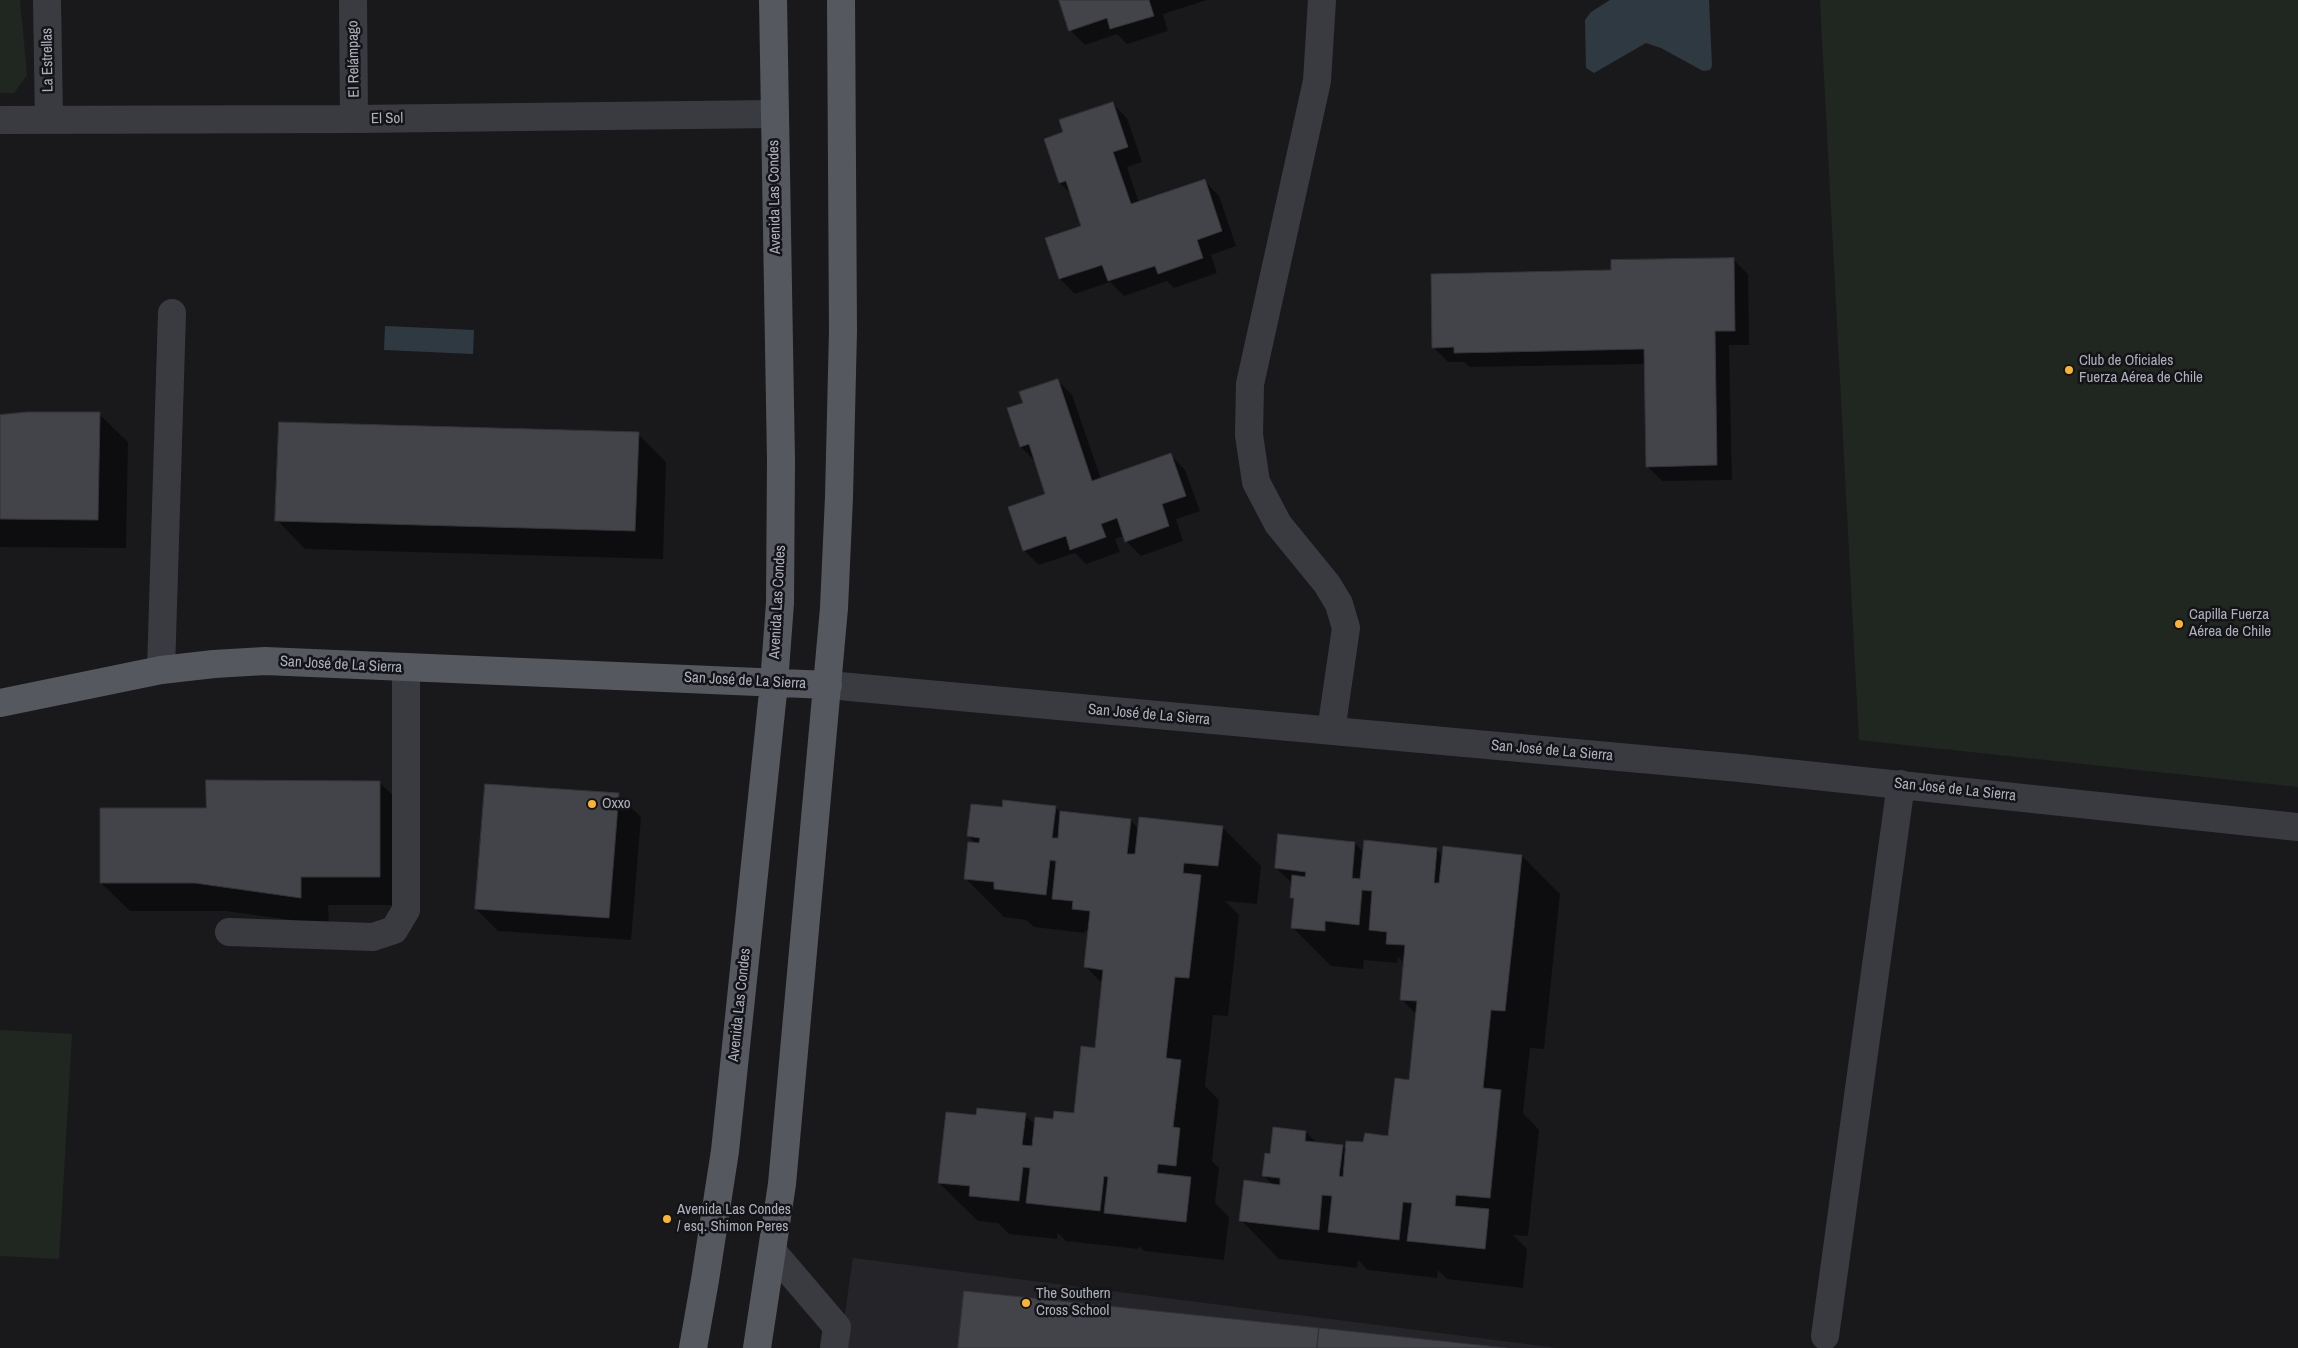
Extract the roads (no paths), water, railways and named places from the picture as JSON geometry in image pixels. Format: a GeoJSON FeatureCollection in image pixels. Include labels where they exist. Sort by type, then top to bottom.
{"type":"FeatureCollection","features":[{"type":"Feature","properties":{"kind":"main road","name":"Avenida Las Condes"},"geometry":{"type":"LineString","coordinates":[[693,1348],[725,1151],[774,683],[781,576],[781,460],[773,0]]}},
{"type":"Feature","properties":{"kind":"main road"},"geometry":{"type":"LineString","coordinates":[[757,1348],[773,1252],[787,1135],[828,685],[839,497],[843,351],[841,0]]}},
{"type":"Feature","properties":{"kind":"main road","name":"San José de La Sierra"},"geometry":{"type":"LineString","coordinates":[[0,703],[161,670],[214,664],[265,662],[828,685]]}},
{"type":"Feature","properties":{"kind":"street","name":"La Estrellas"},"geometry":{"type":"LineString","coordinates":[[47,0],[49,120]]}},
{"type":"Feature","properties":{"kind":"street","name":"El Relámpago"},"geometry":{"type":"LineString","coordinates":[[353,0],[354,119]]}},
{"type":"Feature","properties":{"kind":"street"},"geometry":{"type":"LineString","coordinates":[[1322,0],[1317,80],[1250,384],[1249,435],[1256,482],[1278,524],[1327,584],[1339,604],[1346,628],[1331,731]]}},
{"type":"Feature","properties":{"kind":"street","name":"El Sol"},"geometry":{"type":"LineString","coordinates":[[0,120],[354,119],[774,114]]}},
{"type":"Feature","properties":{"kind":"street"},"geometry":{"type":"LineString","coordinates":[[161,670],[172,313]]}},
{"type":"Feature","properties":{"kind":"street"},"geometry":{"type":"LineString","coordinates":[[229,932],[373,937],[394,930],[406,910],[406,668]]}},
{"type":"Feature","properties":{"kind":"street","name":"San José de La Sierra"},"geometry":{"type":"LineString","coordinates":[[828,685],[1901,784],[2298,827]]}},
{"type":"Feature","properties":{"kind":"street"},"geometry":{"type":"LineString","coordinates":[[1825,1336],[1901,784]]}},
{"type":"Feature","properties":{"kind":"street"},"geometry":{"type":"LineString","coordinates":[[773,1252],[837,1328],[834,1348]]}},
{"type":"Feature","properties":{"kind":"place","name":"Club de Oficiales Fuerza Aérea de Chile"},"geometry":{"type":"Point","coordinates":[2069,370]}},
{"type":"Feature","properties":{"kind":"place","name":"Capilla Fuerza Aérea de Chile"},"geometry":{"type":"Point","coordinates":[2179,624]}},
{"type":"Feature","properties":{"kind":"place","name":"Oxxo"},"geometry":{"type":"Point","coordinates":[592,804]}},
{"type":"Feature","properties":{"kind":"place","name":"Avenida Las Condes / esq. Shimon Peres"},"geometry":{"type":"Point","coordinates":[667,1219]}},
{"type":"Feature","properties":{"kind":"place","name":"The Southern Cross School"},"geometry":{"type":"Point","coordinates":[1026,1303]}}]}
